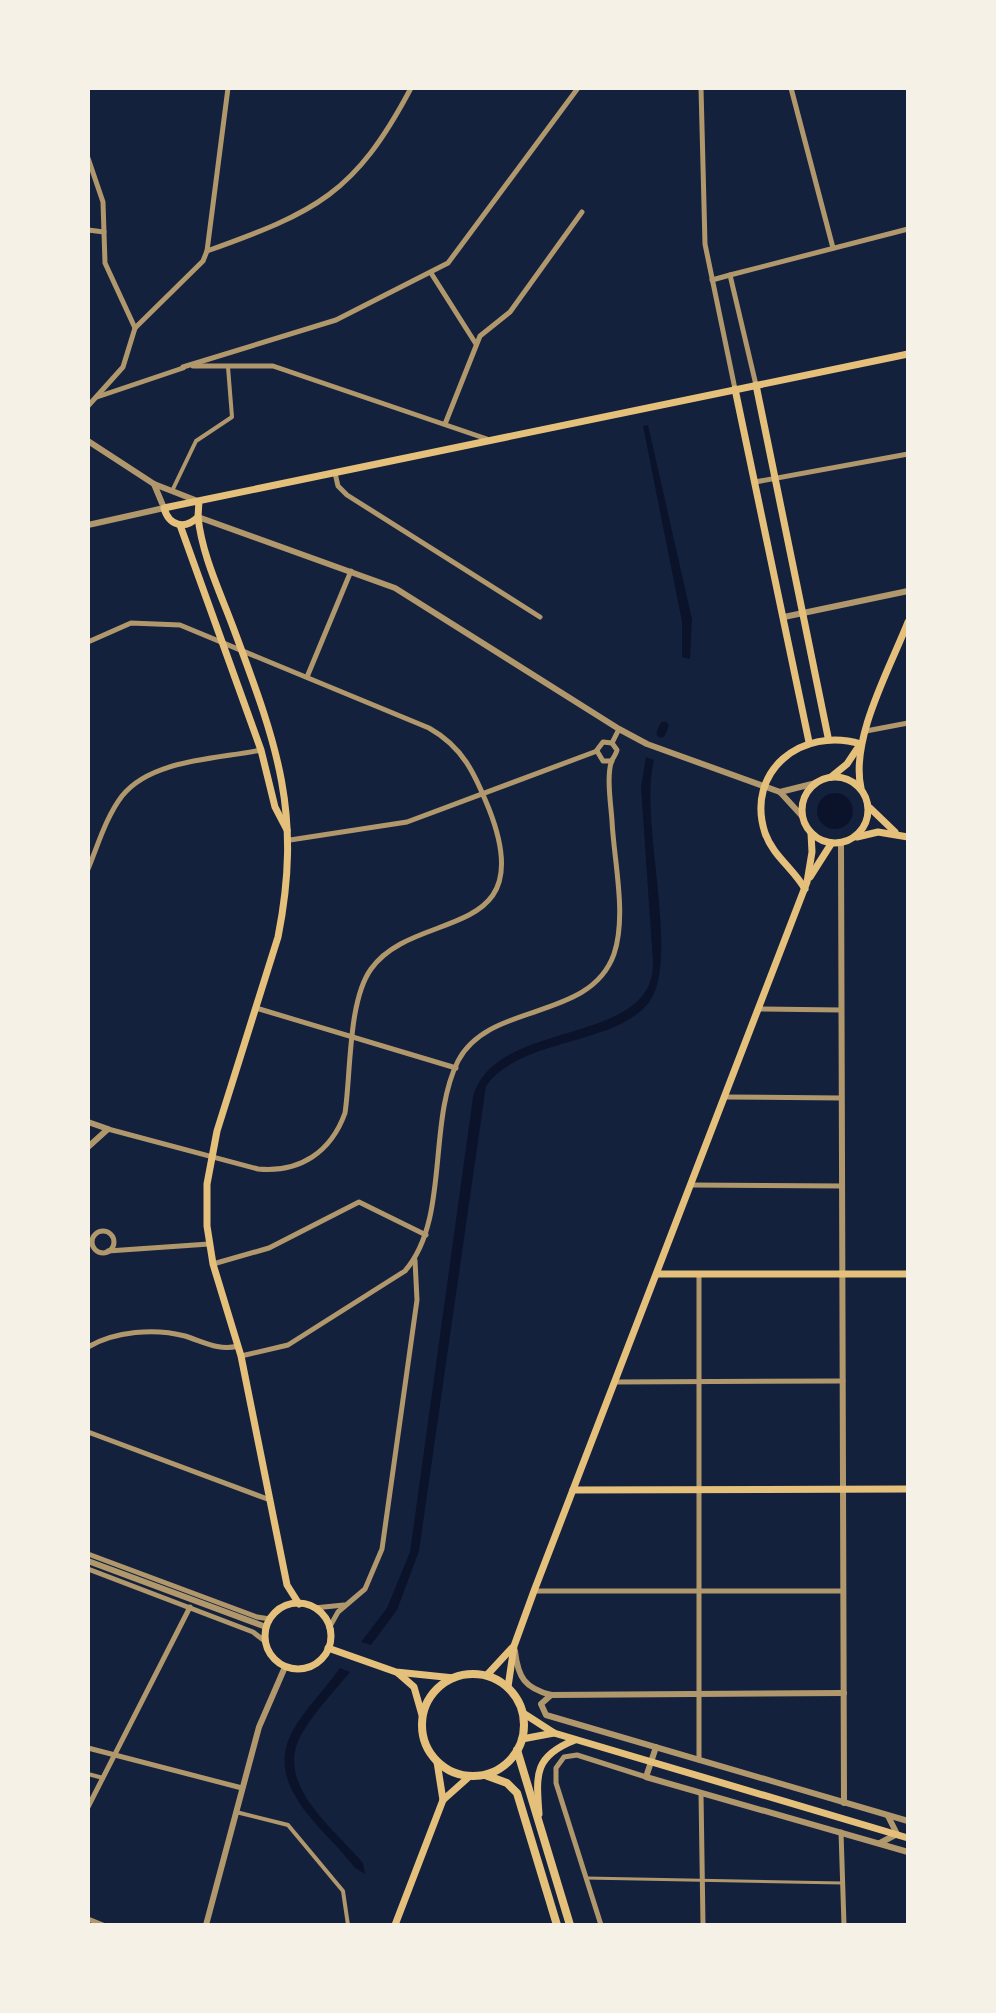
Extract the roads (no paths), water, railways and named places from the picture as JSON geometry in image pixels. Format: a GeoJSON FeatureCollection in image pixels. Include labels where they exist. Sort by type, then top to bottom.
{"type":"FeatureCollection","features":[{"type":"Feature","properties":{"kind":"highway"},"geometry":{"type":"LineString","coordinates":[[487,1675],[508,1687],[523,1713],[522,1739],[517,1750],[499,1769],[485,1775],[456,1774],[428,1752],[422,1734],[422,1715],[433,1692],[454,1678],[487,1675]]}},
{"type":"Feature","properties":{"kind":"highway"},"geometry":{"type":"LineString","coordinates":[[517,1750],[570,1925]]}},
{"type":"Feature","properties":{"kind":"highway"},"geometry":{"type":"LineString","coordinates":[[485,1775],[507,1783],[517,1793],[557,1925]]}},
{"type":"Feature","properties":{"kind":"main road"},"geometry":{"type":"LineString","coordinates":[[198,517],[190,525],[180,525],[167,517],[164,508],[908,354]]}},
{"type":"Feature","properties":{"kind":"main road"},"geometry":{"type":"LineString","coordinates":[[756,385],[828,737]]}},
{"type":"Feature","properties":{"kind":"main road"},"geometry":{"type":"LineString","coordinates":[[735,389],[809,742]]}},
{"type":"Feature","properties":{"kind":"main road"},"geometry":{"type":"LineString","coordinates":[[199,501],[200,535],[276,750],[290,840],[284,907],[211,1156],[209,1244],[241,1356],[271,1500],[287,1585],[283,1607]]}},
{"type":"Feature","properties":{"kind":"main road"},"geometry":{"type":"LineString","coordinates":[[180,525],[261,750],[275,807],[290,840]]}},
{"type":"Feature","properties":{"kind":"main road"},"geometry":{"type":"LineString","coordinates":[[897,833],[869,807],[856,769],[861,744],[908,622]]}},
{"type":"Feature","properties":{"kind":"main road"},"geometry":{"type":"LineString","coordinates":[[806,885],[779,858],[765,833],[762,806],[766,786],[783,759],[809,742],[828,737],[861,744]]}},
{"type":"Feature","properties":{"kind":"main road"},"geometry":{"type":"LineString","coordinates":[[806,885],[812,852],[811,833],[802,816],[804,797],[816,783],[831,777],[847,764],[861,744]]}},
{"type":"Feature","properties":{"kind":"main road"},"geometry":{"type":"LineString","coordinates":[[831,777],[852,781],[861,788]]}},
{"type":"Feature","properties":{"kind":"main road"},"geometry":{"type":"LineString","coordinates":[[855,838],[863,829],[869,807]]}},
{"type":"Feature","properties":{"kind":"main road"},"geometry":{"type":"LineString","coordinates":[[811,833],[831,844],[841,844],[878,832],[908,837]]}},
{"type":"Feature","properties":{"kind":"main road"},"geometry":{"type":"LineString","coordinates":[[508,1687],[514,1646],[534,1591],[806,885],[831,844]]}},
{"type":"Feature","properties":{"kind":"main road"},"geometry":{"type":"LineString","coordinates":[[657,1274],[908,1274]]}},
{"type":"Feature","properties":{"kind":"main road"},"geometry":{"type":"LineString","coordinates":[[573,1490],[908,1489]]}},
{"type":"Feature","properties":{"kind":"main road"},"geometry":{"type":"LineString","coordinates":[[287,1585],[299,1604]]}},
{"type":"Feature","properties":{"kind":"main road"},"geometry":{"type":"LineString","coordinates":[[299,1604],[314,1608],[329,1628],[328,1648],[310,1667],[285,1667],[275,1660],[266,1642],[266,1627],[283,1607],[299,1604]]}},
{"type":"Feature","properties":{"kind":"main road"},"geometry":{"type":"LineString","coordinates":[[487,1675],[514,1646]]}},
{"type":"Feature","properties":{"kind":"main road"},"geometry":{"type":"LineString","coordinates":[[328,1648],[396,1672],[454,1678]]}},
{"type":"Feature","properties":{"kind":"main road"},"geometry":{"type":"LineString","coordinates":[[396,1672],[414,1687],[422,1715]]}},
{"type":"Feature","properties":{"kind":"main road"},"geometry":{"type":"LineString","coordinates":[[523,1713],[554,1733],[575,1740],[908,1838]]}},
{"type":"Feature","properties":{"kind":"main road"},"geometry":{"type":"LineString","coordinates":[[522,1739],[554,1733]]}},
{"type":"Feature","properties":{"kind":"main road"},"geometry":{"type":"LineString","coordinates":[[539,1816],[539,1770],[554,1748],[575,1740]]}},
{"type":"Feature","properties":{"kind":"main road"},"geometry":{"type":"LineString","coordinates":[[437,1762],[443,1800]]}},
{"type":"Feature","properties":{"kind":"main road"},"geometry":{"type":"LineString","coordinates":[[395,1925],[443,1800],[470,1776]]}},
{"type":"Feature","properties":{"kind":"street"},"geometry":{"type":"LineString","coordinates":[[88,406],[123,367],[135,328],[203,261],[207,251],[228,88]]}},
{"type":"Feature","properties":{"kind":"street"},"geometry":{"type":"LineString","coordinates":[[207,251],[281,223],[338,190],[366,159],[411,88]]}},
{"type":"Feature","properties":{"kind":"street"},"geometry":{"type":"LineString","coordinates":[[97,397],[336,320],[431,273],[456,255],[578,88]]}},
{"type":"Feature","properties":{"kind":"street"},"geometry":{"type":"LineString","coordinates":[[701,88],[704,233],[735,389]]}},
{"type":"Feature","properties":{"kind":"street"},"geometry":{"type":"LineString","coordinates":[[791,88],[833,248]]}},
{"type":"Feature","properties":{"kind":"street"},"geometry":{"type":"LineString","coordinates":[[88,158],[103,202],[108,274],[135,328]]}},
{"type":"Feature","properties":{"kind":"street"},"geometry":{"type":"LineString","coordinates":[[445,424],[480,336],[510,312],[582,212]]}},
{"type":"Feature","properties":{"kind":"street"},"geometry":{"type":"LineString","coordinates":[[712,280],[908,229]]}},
{"type":"Feature","properties":{"kind":"street"},"geometry":{"type":"LineString","coordinates":[[88,230],[104,232]]}},
{"type":"Feature","properties":{"kind":"street"},"geometry":{"type":"LineString","coordinates":[[431,273],[477,345]]}},
{"type":"Feature","properties":{"kind":"street"},"geometry":{"type":"LineString","coordinates":[[730,275],[756,385]]}},
{"type":"Feature","properties":{"kind":"street"},"geometry":{"type":"LineString","coordinates":[[243,349],[245,364]]}},
{"type":"Feature","properties":{"kind":"street"},"geometry":{"type":"LineString","coordinates":[[172,491],[196,441],[232,417],[228,364]]}},
{"type":"Feature","properties":{"kind":"street"},"geometry":{"type":"LineString","coordinates":[[183,367],[245,364],[290,370],[488,440]]}},
{"type":"Feature","properties":{"kind":"street"},"geometry":{"type":"LineString","coordinates":[[88,441],[154,484],[199,501]]}},
{"type":"Feature","properties":{"kind":"street"},"geometry":{"type":"LineString","coordinates":[[755,482],[908,454]]}},
{"type":"Feature","properties":{"kind":"street"},"geometry":{"type":"LineString","coordinates":[[334,472],[338,486],[347,495],[540,617]]}},
{"type":"Feature","properties":{"kind":"street"},"geometry":{"type":"LineString","coordinates":[[88,525],[164,508],[154,484]]}},
{"type":"Feature","properties":{"kind":"street"},"geometry":{"type":"LineString","coordinates":[[198,517],[351,570],[404,593],[619,729],[647,744],[780,792],[802,816]]}},
{"type":"Feature","properties":{"kind":"street"},"geometry":{"type":"LineString","coordinates":[[307,677],[351,570]]}},
{"type":"Feature","properties":{"kind":"street"},"geometry":{"type":"LineString","coordinates":[[784,617],[908,591]]}},
{"type":"Feature","properties":{"kind":"street"},"geometry":{"type":"LineString","coordinates":[[88,642],[115,628],[149,622],[180,625],[241,648],[437,733],[465,758],[483,793],[502,852],[498,882],[490,897],[467,918],[399,946],[381,958],[360,992],[345,1113],[339,1129],[317,1154],[294,1167],[272,1170],[88,1122]]}},
{"type":"Feature","properties":{"kind":"street"},"geometry":{"type":"LineString","coordinates":[[866,731],[908,723]]}},
{"type":"Feature","properties":{"kind":"street"},"geometry":{"type":"LineString","coordinates":[[612,743],[619,729]]}},
{"type":"Feature","properties":{"kind":"street"},"geometry":{"type":"LineString","coordinates":[[290,840],[388,826],[597,751],[603,742],[612,743]]}},
{"type":"Feature","properties":{"kind":"street"},"geometry":{"type":"LineString","coordinates":[[241,1356],[288,1345],[397,1278],[415,1260],[426,1235],[444,1111],[456,1068],[468,1047],[485,1034],[582,992],[600,978],[611,960],[618,921],[612,761],[617,753],[612,743]]}},
{"type":"Feature","properties":{"kind":"street"},"geometry":{"type":"LineString","coordinates":[[88,869],[90,857],[114,809],[135,783],[166,769],[261,750]]}},
{"type":"Feature","properties":{"kind":"street"},"geometry":{"type":"LineString","coordinates":[[597,751],[603,761],[612,761]]}},
{"type":"Feature","properties":{"kind":"street"},"geometry":{"type":"LineString","coordinates":[[780,792],[816,783]]}},
{"type":"Feature","properties":{"kind":"street"},"geometry":{"type":"LineString","coordinates":[[841,844],[844,1803]]}},
{"type":"Feature","properties":{"kind":"street"},"geometry":{"type":"LineString","coordinates":[[256,1008],[456,1068]]}},
{"type":"Feature","properties":{"kind":"street"},"geometry":{"type":"LineString","coordinates":[[758,1009],[841,1010]]}},
{"type":"Feature","properties":{"kind":"street"},"geometry":{"type":"LineString","coordinates":[[725,1097],[841,1098]]}},
{"type":"Feature","properties":{"kind":"street"},"geometry":{"type":"LineString","coordinates":[[88,1147],[108,1129]]}},
{"type":"Feature","properties":{"kind":"street"},"geometry":{"type":"LineString","coordinates":[[690,1185],[842,1186]]}},
{"type":"Feature","properties":{"kind":"street"},"geometry":{"type":"LineString","coordinates":[[213,1264],[269,1248],[359,1202],[426,1235]]}},
{"type":"Feature","properties":{"kind":"street"},"geometry":{"type":"LineString","coordinates":[[108,1251],[113,1239],[109,1233],[98,1232],[93,1237],[98,1252],[209,1244]]}},
{"type":"Feature","properties":{"kind":"street"},"geometry":{"type":"LineString","coordinates":[[329,1628],[345,1605],[365,1589],[382,1549],[419,1283],[415,1260]]}},
{"type":"Feature","properties":{"kind":"street"},"geometry":{"type":"LineString","coordinates":[[699,1274],[699,1760]]}},
{"type":"Feature","properties":{"kind":"street"},"geometry":{"type":"LineString","coordinates":[[89,1346],[152,1332],[182,1335],[225,1350],[238,1346]]}},
{"type":"Feature","properties":{"kind":"street"},"geometry":{"type":"LineString","coordinates":[[615,1382],[843,1381]]}},
{"type":"Feature","properties":{"kind":"street"},"geometry":{"type":"LineString","coordinates":[[88,1432],[271,1500]]}},
{"type":"Feature","properties":{"kind":"street"},"geometry":{"type":"LineString","coordinates":[[88,1554],[270,1619]]}},
{"type":"Feature","properties":{"kind":"street"},"geometry":{"type":"LineString","coordinates":[[88,1561],[266,1627]]}},
{"type":"Feature","properties":{"kind":"street"},"geometry":{"type":"LineString","coordinates":[[88,1569],[253,1632],[266,1642]]}},
{"type":"Feature","properties":{"kind":"street"},"geometry":{"type":"LineString","coordinates":[[534,1591],[843,1591]]}},
{"type":"Feature","properties":{"kind":"street"},"geometry":{"type":"LineString","coordinates":[[314,1608],[345,1605]]}},
{"type":"Feature","properties":{"kind":"street"},"geometry":{"type":"LineString","coordinates":[[88,1807],[190,1607]]}},
{"type":"Feature","properties":{"kind":"street"},"geometry":{"type":"LineString","coordinates":[[514,1646],[522,1681],[531,1689],[551,1695],[844,1693]]}},
{"type":"Feature","properties":{"kind":"street"},"geometry":{"type":"LineString","coordinates":[[206,1925],[259,1727],[285,1667]]}},
{"type":"Feature","properties":{"kind":"street"},"geometry":{"type":"LineString","coordinates":[[551,1695],[541,1704],[546,1715],[908,1821]]}},
{"type":"Feature","properties":{"kind":"street"},"geometry":{"type":"LineString","coordinates":[[646,1777],[656,1747]]}},
{"type":"Feature","properties":{"kind":"street"},"geometry":{"type":"LineString","coordinates":[[88,1748],[242,1788]]}},
{"type":"Feature","properties":{"kind":"street"},"geometry":{"type":"LineString","coordinates":[[601,1925],[555,1775],[560,1760],[577,1755],[908,1852]]}},
{"type":"Feature","properties":{"kind":"street"},"geometry":{"type":"LineString","coordinates":[[88,1774],[103,1778]]}},
{"type":"Feature","properties":{"kind":"street"},"geometry":{"type":"LineString","coordinates":[[701,1793],[703,1925]]}},
{"type":"Feature","properties":{"kind":"street"},"geometry":{"type":"LineString","coordinates":[[236,1812],[288,1825],[343,1891],[348,1925]]}},
{"type":"Feature","properties":{"kind":"street"},"geometry":{"type":"LineString","coordinates":[[880,1843],[897,1834],[888,1816]]}},
{"type":"Feature","properties":{"kind":"street"},"geometry":{"type":"LineString","coordinates":[[841,1832],[844,1925]]}},
{"type":"Feature","properties":{"kind":"street"},"geometry":{"type":"LineString","coordinates":[[88,1919],[103,1925]]}},
{"type":"Feature","properties":{"kind":"lane"},"geometry":{"type":"LineString","coordinates":[[586,1878],[842,1883]]}},
{"type":"Feature","properties":{"kind":"water"},"geometry":{"type":"Polygon","coordinates":[[[648,425],[692,619],[690,659],[682,657],[682,622],[643,426],[648,425]]]}},
{"type":"Feature","properties":{"kind":"water"},"geometry":{"type":"Polygon","coordinates":[[[646,757],[654,760],[651,818],[661,926],[657,985],[647,1005],[631,1018],[521,1059],[501,1070],[486,1086],[419,1551],[397,1610],[371,1645],[361,1642],[387,1608],[410,1552],[473,1097],[487,1072],[510,1054],[602,1022],[628,1009],[646,990],[653,963],[641,787],[646,757]]]}},
{"type":"Feature","properties":{"kind":"water"},"geometry":{"type":"Polygon","coordinates":[[[835,793],[848,798],[853,811],[848,824],[835,829],[822,824],[817,811],[822,798],[835,793]]]}},
{"type":"Feature","properties":{"kind":"water"},"geometry":{"type":"Polygon","coordinates":[[[340,1668],[350,1672],[300,1737],[294,1755],[296,1773],[312,1806],[363,1863],[365,1874],[355,1868],[315,1823],[292,1789],[286,1771],[285,1752],[292,1732],[340,1668]]]}},
{"type":"Feature","properties":{"kind":"waterway"},"geometry":{"type":"LineString","coordinates":[[661,733],[664,726]]}}]}
